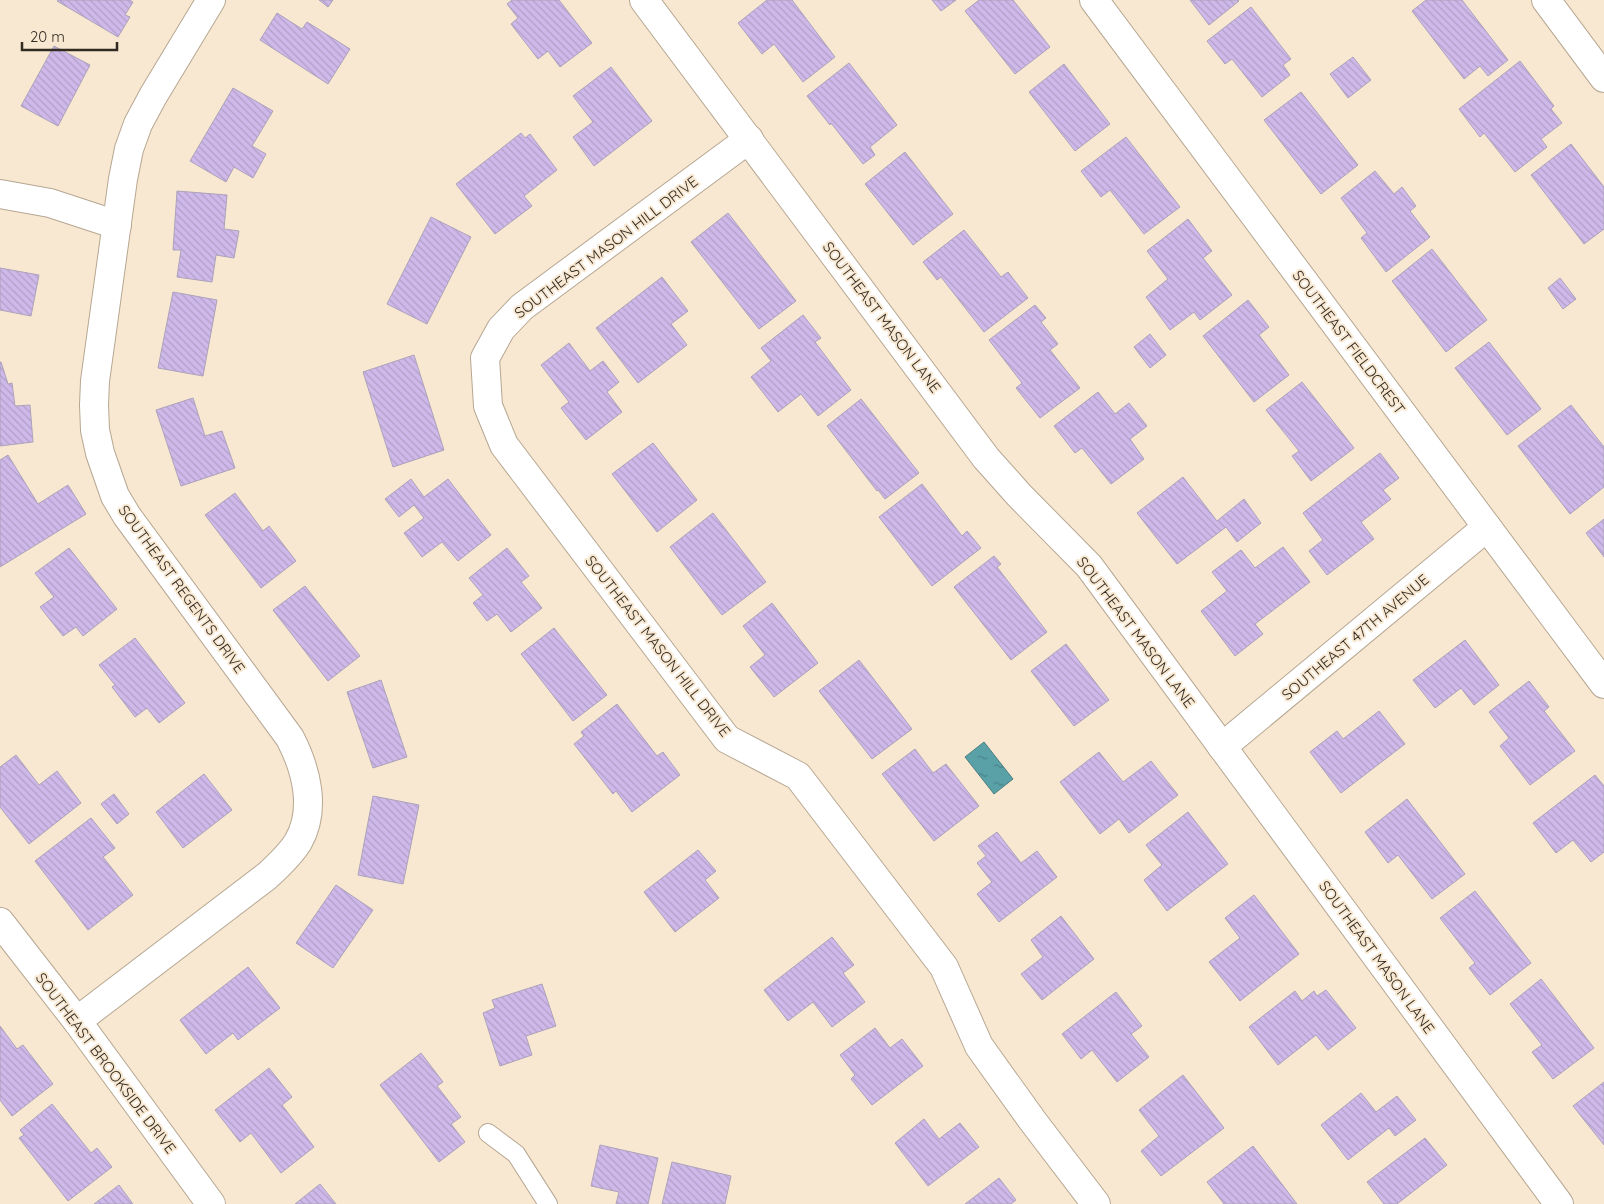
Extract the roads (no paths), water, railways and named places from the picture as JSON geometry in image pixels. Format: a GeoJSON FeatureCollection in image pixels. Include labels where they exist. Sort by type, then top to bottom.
{"type":"FeatureCollection","features":[{"type":"Feature","properties":{"kind":"street","name":"SOUTHEAST REGENTS DRIVE"},"geometry":{"type":"LineString","coordinates":[[77,1021],[267,876],[287,857],[298,841],[304,826],[307,810],[308,793],[305,774],[290,738],[127,516],[115,496],[107,475],[95,430],[95,381],[123,178],[129,149],[138,124],[153,96],[211,0]]}},
{"type":"Feature","properties":{"kind":"street","name":"SOUTHEAST MASON LANE"},"geometry":{"type":"LineString","coordinates":[[644,0],[986,458],[1019,495],[1089,566],[1559,1204]]}},
{"type":"Feature","properties":{"kind":"street","name":"SOUTHEAST FIELDCREST"},"geometry":{"type":"LineString","coordinates":[[1094,0],[1604,684]]}},
{"type":"Feature","properties":{"kind":"street"},"geometry":{"type":"LineString","coordinates":[[1546,0],[1604,78]]}},
{"type":"Feature","properties":{"kind":"street","name":"SOUTHEAST MASON HILL DRIVE"},"geometry":{"type":"LineString","coordinates":[[749,139],[522,307],[511,318],[501,329],[485,358],[488,406],[504,445],[727,739],[798,776],[944,967],[979,1046],[1096,1204]]}},
{"type":"Feature","properties":{"kind":"street"},"geometry":{"type":"LineString","coordinates":[[0,194],[50,203],[117,225]]}},
{"type":"Feature","properties":{"kind":"street","name":"SOUTHEAST 47TH AVENUE"},"geometry":{"type":"LineString","coordinates":[[1222,747],[1487,527]]}},
{"type":"Feature","properties":{"kind":"street","name":"SOUTHEAST BROOKSIDE DRIVE"},"geometry":{"type":"LineString","coordinates":[[0,922],[77,1021],[211,1204]]}},
{"type":"Feature","properties":{"kind":"lane"},"geometry":{"type":"LineString","coordinates":[[488,1133],[516,1154],[548,1204]]}},
{"type":"Feature","properties":{"kind":"water"},"geometry":{"type":"Polygon","coordinates":[[[984,742],[1013,779],[994,794],[965,757],[984,742]]]}}]}
